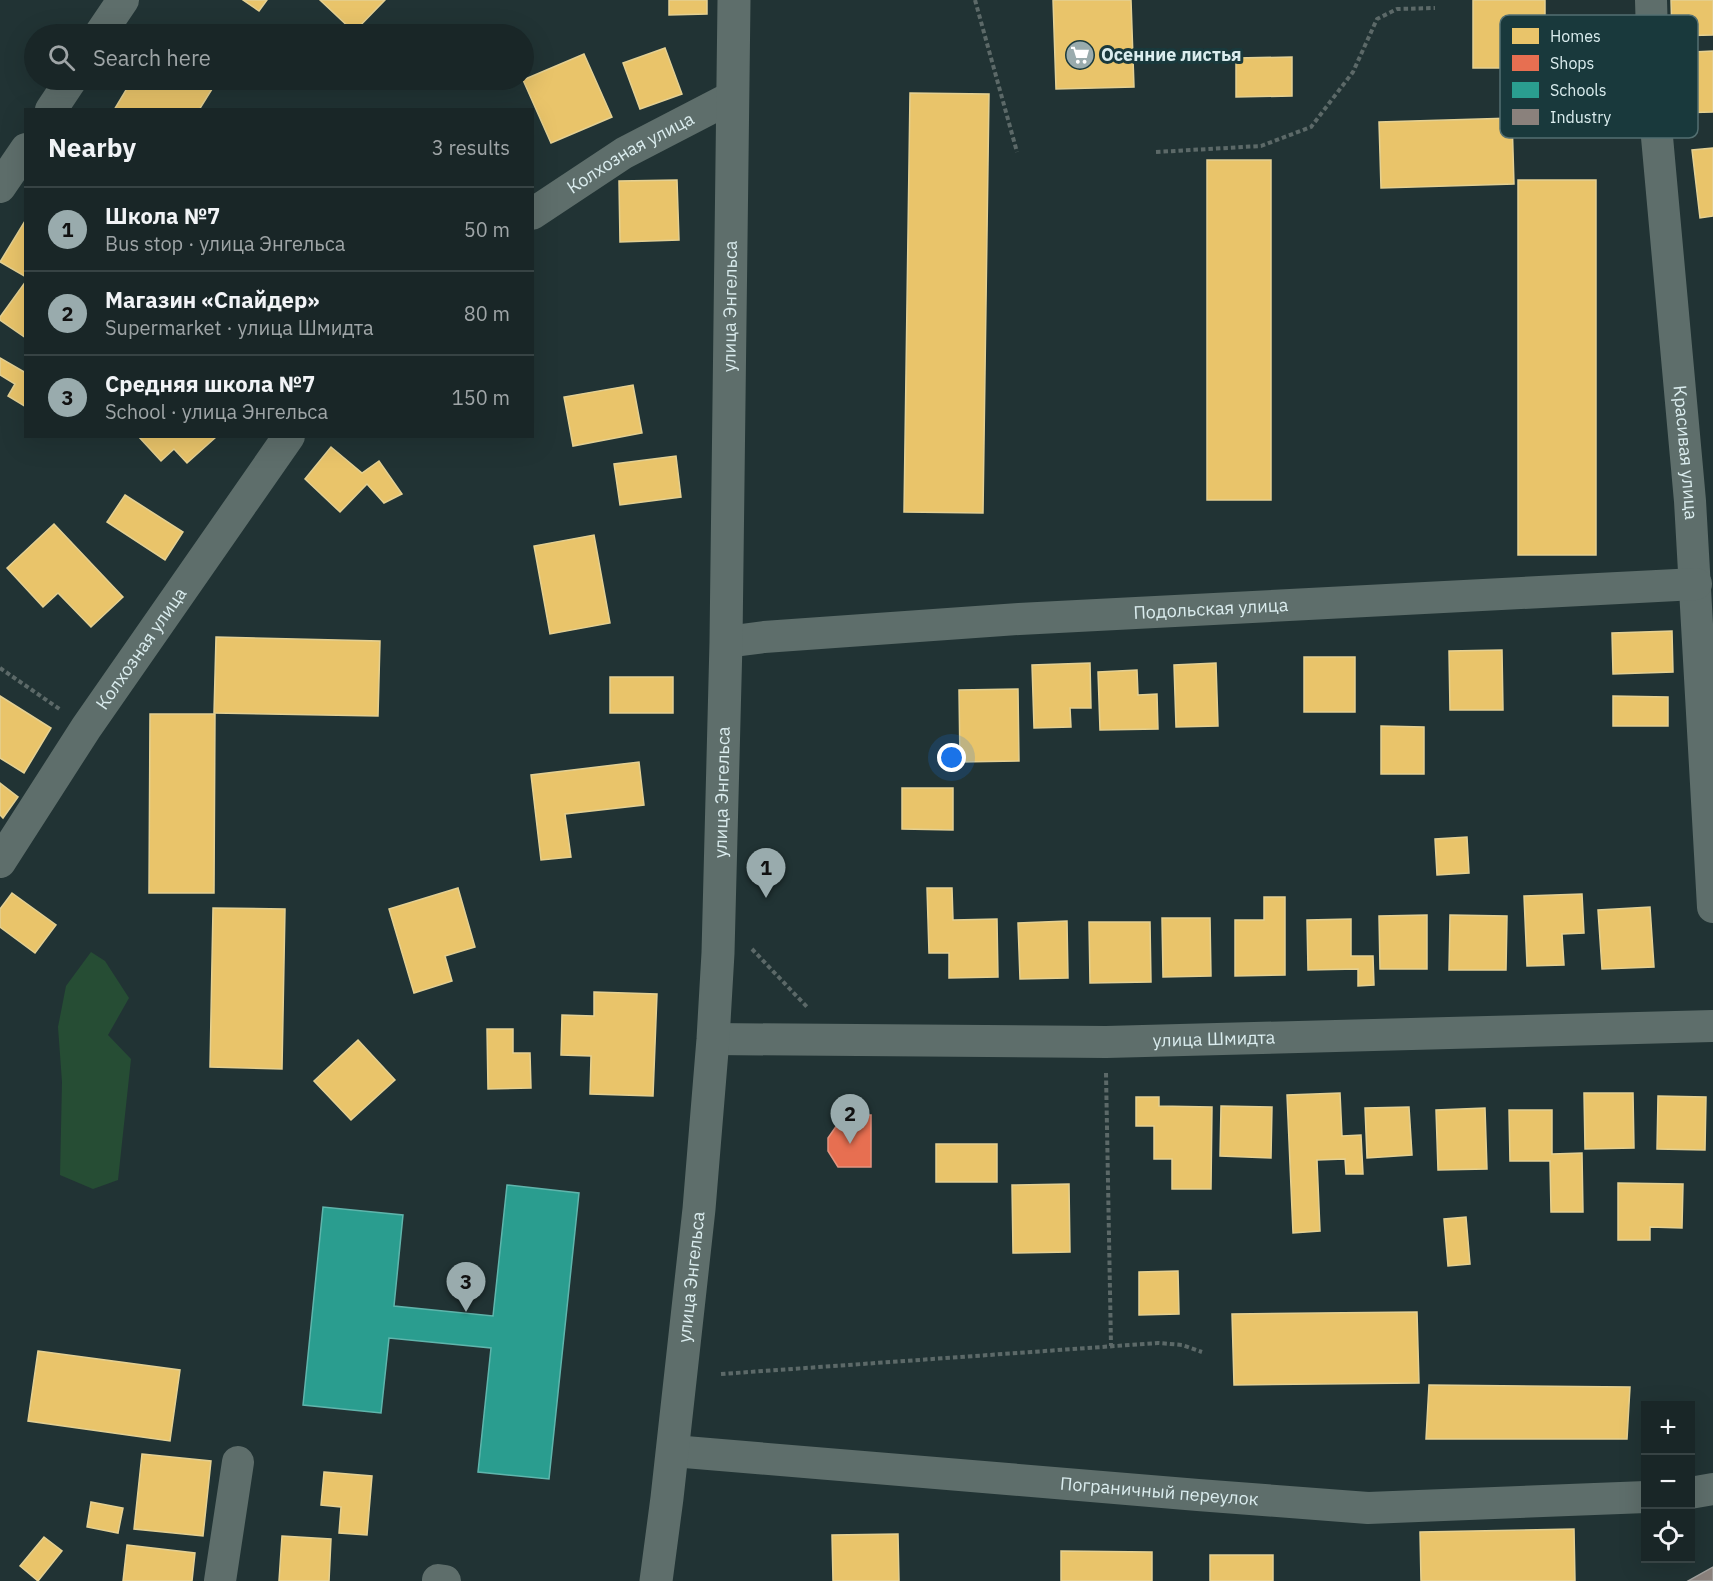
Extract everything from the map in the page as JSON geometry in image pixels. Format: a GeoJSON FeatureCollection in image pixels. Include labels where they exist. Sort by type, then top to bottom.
{"type":"FeatureCollection","features":[{"type":"Feature","properties":{"kind":"street"},"geometry":{"type":"LineString","coordinates":[[107,24],[123,0]]}},
{"type":"Feature","properties":{"kind":"street","name":"улица Энгельса"},"geometry":{"type":"LineString","coordinates":[[656,1581],[673,1450],[699,1209],[714,1039],[726,642],[734,0]]}},
{"type":"Feature","properties":{"kind":"street","name":"Красивая улица"},"geometry":{"type":"LineString","coordinates":[[1651,0],[1651,15]]}},
{"type":"Feature","properties":{"kind":"street"},"geometry":{"type":"LineString","coordinates":[[52,108],[64,90]]}},
{"type":"Feature","properties":{"kind":"street","name":"Колхозная улица"},"geometry":{"type":"LineString","coordinates":[[534,213],[624,153],[732,98]]}},
{"type":"Feature","properties":{"kind":"street","name":"Красивая улица"},"geometry":{"type":"LineString","coordinates":[[1657,138],[1690,501],[1713,908]]}},
{"type":"Feature","properties":{"kind":"street"},"geometry":{"type":"LineString","coordinates":[[0,187],[24,152]]}},
{"type":"Feature","properties":{"kind":"street","name":"Колхозная улица"},"geometry":{"type":"LineString","coordinates":[[0,862],[86,728],[288,438]]}},
{"type":"Feature","properties":{"kind":"street","name":"Подольская улица"},"geometry":{"type":"LineString","coordinates":[[726,642],[1019,619],[1696,584]]}},
{"type":"Feature","properties":{"kind":"street","name":"улица Шмидта"},"geometry":{"type":"LineString","coordinates":[[714,1039],[1106,1042],[1713,1026]]}},
{"type":"Feature","properties":{"kind":"street","name":"Пограничный переулок"},"geometry":{"type":"LineString","coordinates":[[673,1450],[1368,1508],[1641,1497]]}},
{"type":"Feature","properties":{"kind":"street"},"geometry":{"type":"LineString","coordinates":[[220,1581],[238,1462]]}},
{"type":"Feature","properties":{"kind":"street"},"geometry":{"type":"LineString","coordinates":[[1695,1492],[1713,1490]]}},
{"type":"Feature","properties":{"kind":"street"},"geometry":{"type":"LineString","coordinates":[[438,1580],[445,1581]]}},
{"type":"Feature","properties":{"kind":"path"},"geometry":{"type":"LineString","coordinates":[[975,0],[1017,152]]}},
{"type":"Feature","properties":{"kind":"path"},"geometry":{"type":"LineString","coordinates":[[1156,152],[1261,146],[1311,127],[1353,72],[1377,19],[1397,9],[1434,8]]}},
{"type":"Feature","properties":{"kind":"path"},"geometry":{"type":"LineString","coordinates":[[0,668],[86,728]]}},
{"type":"Feature","properties":{"kind":"path"},"geometry":{"type":"LineString","coordinates":[[719,906],[745,942],[838,1040]]}},
{"type":"Feature","properties":{"kind":"path"},"geometry":{"type":"LineString","coordinates":[[1106,1042],[1111,1346]]}},
{"type":"Feature","properties":{"kind":"path"},"geometry":{"type":"LineString","coordinates":[[721,1374],[1111,1346],[1182,1345],[1202,1352]]}},
{"type":"Feature","properties":{"kind":"green space"},"geometry":{"type":"Polygon","coordinates":[[[91,952],[105,961],[129,998],[108,1035],[131,1059],[118,1180],[93,1189],[60,1175],[62,1082],[58,1027],[66,986],[91,952]]]}},
{"type":"Feature","properties":{"kind":"building: Homes"},"geometry":{"type":"Polygon","coordinates":[[[243,0],[267,0],[259,11],[243,0]]]}},
{"type":"Feature","properties":{"kind":"building: Homes"},"geometry":{"type":"Polygon","coordinates":[[[320,0],[385,0],[362,24],[346,24],[320,0]]]}},
{"type":"Feature","properties":{"kind":"building: Homes"},"geometry":{"type":"Polygon","coordinates":[[[669,0],[707,0],[707,14],[669,15],[669,0]]]}},
{"type":"Feature","properties":{"kind":"building: Homes"},"geometry":{"type":"Polygon","coordinates":[[[1053,0],[1131,0],[1134,87],[1056,89],[1053,0]]]}},
{"type":"Feature","properties":{"kind":"building: Homes"},"geometry":{"type":"Polygon","coordinates":[[[1473,0],[1545,0],[1545,15],[1500,15],[1500,68],[1473,68],[1473,0]]]}},
{"type":"Feature","properties":{"kind":"building: Homes"},"geometry":{"type":"Polygon","coordinates":[[[1671,0],[1713,0],[1713,35],[1698,35],[1698,15],[1671,15],[1671,0]]]}},
{"type":"Feature","properties":{"kind":"building: Homes"},"geometry":{"type":"Polygon","coordinates":[[[665,48],[682,94],[640,109],[623,63],[665,48]]]}},
{"type":"Feature","properties":{"kind":"building: Homes"},"geometry":{"type":"Polygon","coordinates":[[[1713,51],[1713,112],[1698,112],[1698,52],[1713,51]]]}},
{"type":"Feature","properties":{"kind":"building: Homes"},"geometry":{"type":"Polygon","coordinates":[[[584,54],[612,117],[551,143],[527,90],[534,90],[534,75],[584,54]]]}},
{"type":"Feature","properties":{"kind":"building: Homes"},"geometry":{"type":"Polygon","coordinates":[[[1292,57],[1292,96],[1236,97],[1236,58],[1292,57]]]}},
{"type":"Feature","properties":{"kind":"building: Homes"},"geometry":{"type":"Polygon","coordinates":[[[126,90],[211,90],[200,108],[115,108],[126,90]]]}},
{"type":"Feature","properties":{"kind":"building: Homes"},"geometry":{"type":"Polygon","coordinates":[[[910,93],[989,94],[983,513],[904,512],[910,93]]]}},
{"type":"Feature","properties":{"kind":"building: Homes"},"geometry":{"type":"Polygon","coordinates":[[[1500,118],[1500,138],[1513,138],[1514,184],[1381,188],[1379,122],[1500,118]]]}},
{"type":"Feature","properties":{"kind":"building: Homes"},"geometry":{"type":"Polygon","coordinates":[[[1713,148],[1713,216],[1700,218],[1692,150],[1713,148]]]}},
{"type":"Feature","properties":{"kind":"building: Homes"},"geometry":{"type":"Polygon","coordinates":[[[1207,160],[1271,160],[1271,500],[1207,500],[1207,160]]]}},
{"type":"Feature","properties":{"kind":"building: Homes"},"geometry":{"type":"Polygon","coordinates":[[[677,180],[679,240],[620,242],[619,181],[677,180]]]}},
{"type":"Feature","properties":{"kind":"building: Homes"},"geometry":{"type":"Polygon","coordinates":[[[1518,180],[1596,180],[1596,555],[1518,555],[1518,180]]]}},
{"type":"Feature","properties":{"kind":"building: Homes"},"geometry":{"type":"Polygon","coordinates":[[[24,223],[24,276],[0,262],[24,223]]]}},
{"type":"Feature","properties":{"kind":"building: Homes"},"geometry":{"type":"Polygon","coordinates":[[[24,284],[24,337],[0,320],[24,284]]]}},
{"type":"Feature","properties":{"kind":"building: Homes"},"geometry":{"type":"Polygon","coordinates":[[[0,358],[24,372],[24,406],[8,396],[15,384],[0,375],[0,358]]]}},
{"type":"Feature","properties":{"kind":"building: Homes"},"geometry":{"type":"Polygon","coordinates":[[[633,385],[642,433],[573,446],[564,397],[633,385]]]}},
{"type":"Feature","properties":{"kind":"building: Homes"},"geometry":{"type":"Polygon","coordinates":[[[140,438],[215,438],[187,463],[174,449],[161,461],[140,438]]]}},
{"type":"Feature","properties":{"kind":"building: Homes"},"geometry":{"type":"Polygon","coordinates":[[[331,447],[362,473],[379,461],[402,494],[384,503],[367,484],[340,512],[305,479],[331,447]]]}},
{"type":"Feature","properties":{"kind":"building: Homes"},"geometry":{"type":"Polygon","coordinates":[[[676,456],[681,497],[620,505],[614,464],[676,456]]]}},
{"type":"Feature","properties":{"kind":"building: Homes"},"geometry":{"type":"Polygon","coordinates":[[[125,495],[183,532],[165,560],[107,522],[125,495]]]}},
{"type":"Feature","properties":{"kind":"building: Homes"},"geometry":{"type":"Polygon","coordinates":[[[54,524],[123,597],[91,627],[58,593],[43,607],[7,568],[54,524]]]}},
{"type":"Feature","properties":{"kind":"building: Homes"},"geometry":{"type":"Polygon","coordinates":[[[594,535],[610,623],[550,634],[534,546],[594,535]]]}},
{"type":"Feature","properties":{"kind":"building: Homes"},"geometry":{"type":"Polygon","coordinates":[[[1672,631],[1673,672],[1613,674],[1612,633],[1672,631]]]}},
{"type":"Feature","properties":{"kind":"building: Homes"},"geometry":{"type":"Polygon","coordinates":[[[216,637],[380,641],[378,716],[214,713],[216,637]]]}},
{"type":"Feature","properties":{"kind":"building: Homes"},"geometry":{"type":"Polygon","coordinates":[[[1502,650],[1503,710],[1450,710],[1449,651],[1502,650]]]}},
{"type":"Feature","properties":{"kind":"building: Homes"},"geometry":{"type":"Polygon","coordinates":[[[1304,657],[1355,657],[1355,712],[1304,712],[1304,657]]]}},
{"type":"Feature","properties":{"kind":"building: Homes"},"geometry":{"type":"Polygon","coordinates":[[[1090,663],[1091,708],[1070,708],[1071,727],[1034,728],[1032,665],[1090,663]]]}},
{"type":"Feature","properties":{"kind":"building: Homes"},"geometry":{"type":"Polygon","coordinates":[[[1216,663],[1218,726],[1176,727],[1174,665],[1216,663]]]}},
{"type":"Feature","properties":{"kind":"building: Homes"},"geometry":{"type":"Polygon","coordinates":[[[1137,670],[1138,695],[1157,694],[1158,729],[1100,730],[1098,672],[1137,670]]]}},
{"type":"Feature","properties":{"kind":"building: Homes"},"geometry":{"type":"Polygon","coordinates":[[[610,677],[673,677],[673,713],[610,713],[610,677]]]}},
{"type":"Feature","properties":{"kind":"building: Homes"},"geometry":{"type":"Polygon","coordinates":[[[1018,689],[1019,761],[960,762],[959,690],[1018,689]]]}},
{"type":"Feature","properties":{"kind":"building: Homes"},"geometry":{"type":"Polygon","coordinates":[[[0,696],[51,728],[24,773],[0,758],[0,696]]]}},
{"type":"Feature","properties":{"kind":"building: Homes"},"geometry":{"type":"Polygon","coordinates":[[[1613,696],[1668,697],[1668,726],[1613,726],[1613,696]]]}},
{"type":"Feature","properties":{"kind":"building: Homes"},"geometry":{"type":"Polygon","coordinates":[[[150,714],[215,714],[214,893],[149,893],[150,714]]]}},
{"type":"Feature","properties":{"kind":"building: Homes"},"geometry":{"type":"Polygon","coordinates":[[[1381,726],[1424,727],[1424,774],[1381,774],[1381,726]]]}},
{"type":"Feature","properties":{"kind":"building: Homes"},"geometry":{"type":"Polygon","coordinates":[[[639,762],[644,805],[565,814],[571,857],[541,860],[531,775],[639,762]]]}},
{"type":"Feature","properties":{"kind":"building: Homes"},"geometry":{"type":"Polygon","coordinates":[[[0,783],[18,797],[3,818],[0,815],[0,783]]]}},
{"type":"Feature","properties":{"kind":"building: Homes"},"geometry":{"type":"Polygon","coordinates":[[[902,788],[953,788],[953,830],[902,829],[902,788]]]}},
{"type":"Feature","properties":{"kind":"building: Homes"},"geometry":{"type":"Polygon","coordinates":[[[1467,837],[1469,873],[1437,875],[1435,839],[1467,837]]]}},
{"type":"Feature","properties":{"kind":"building: Homes"},"geometry":{"type":"Polygon","coordinates":[[[458,888],[475,947],[445,956],[452,981],[414,993],[389,909],[458,888]]]}},
{"type":"Feature","properties":{"kind":"building: Homes"},"geometry":{"type":"Polygon","coordinates":[[[927,888],[952,888],[953,920],[997,919],[998,977],[949,978],[949,953],[929,953],[927,888]]]}},
{"type":"Feature","properties":{"kind":"building: Homes"},"geometry":{"type":"Polygon","coordinates":[[[12,893],[56,925],[35,953],[0,927],[0,909],[12,893]]]}},
{"type":"Feature","properties":{"kind":"building: Homes"},"geometry":{"type":"Polygon","coordinates":[[[1582,894],[1584,933],[1562,934],[1564,965],[1527,966],[1524,896],[1582,894]]]}},
{"type":"Feature","properties":{"kind":"building: Homes"},"geometry":{"type":"Polygon","coordinates":[[[1264,897],[1285,897],[1285,975],[1235,976],[1235,920],[1264,920],[1264,897]]]}},
{"type":"Feature","properties":{"kind":"building: Homes"},"geometry":{"type":"Polygon","coordinates":[[[1650,907],[1654,967],[1602,969],[1598,910],[1650,907]]]}},
{"type":"Feature","properties":{"kind":"building: Homes"},"geometry":{"type":"Polygon","coordinates":[[[213,908],[285,909],[282,1069],[210,1067],[213,908]]]}},
{"type":"Feature","properties":{"kind":"building: Homes"},"geometry":{"type":"Polygon","coordinates":[[[1427,915],[1427,969],[1380,969],[1379,916],[1427,915]]]}},
{"type":"Feature","properties":{"kind":"building: Homes"},"geometry":{"type":"Polygon","coordinates":[[[1450,915],[1507,916],[1506,970],[1449,970],[1450,915]]]}},
{"type":"Feature","properties":{"kind":"building: Homes"},"geometry":{"type":"Polygon","coordinates":[[[1162,918],[1210,918],[1211,976],[1163,977],[1162,918]]]}},
{"type":"Feature","properties":{"kind":"building: Homes"},"geometry":{"type":"Polygon","coordinates":[[[1351,919],[1351,956],[1373,956],[1374,985],[1358,986],[1358,969],[1308,970],[1307,920],[1351,919]]]}},
{"type":"Feature","properties":{"kind":"building: Homes"},"geometry":{"type":"Polygon","coordinates":[[[1067,921],[1068,978],[1020,979],[1018,923],[1067,921]]]}},
{"type":"Feature","properties":{"kind":"building: Homes"},"geometry":{"type":"Polygon","coordinates":[[[1089,922],[1150,922],[1151,982],[1090,983],[1089,922]]]}},
{"type":"Feature","properties":{"kind":"building: Homes"},"geometry":{"type":"Polygon","coordinates":[[[594,992],[657,994],[653,1096],[590,1094],[591,1056],[561,1055],[562,1015],[594,1016],[594,992]]]}},
{"type":"Feature","properties":{"kind":"building: Homes"},"geometry":{"type":"Polygon","coordinates":[[[487,1029],[513,1029],[513,1053],[530,1053],[531,1088],[488,1089],[487,1029]]]}},
{"type":"Feature","properties":{"kind":"building: Homes"},"geometry":{"type":"Polygon","coordinates":[[[358,1040],[395,1080],[351,1120],[314,1081],[358,1040]]]}},
{"type":"Feature","properties":{"kind":"building: Homes"},"geometry":{"type":"Polygon","coordinates":[[[1340,1093],[1342,1136],[1361,1135],[1363,1174],[1346,1174],[1345,1159],[1317,1160],[1320,1231],[1293,1233],[1287,1095],[1340,1093]]]}},
{"type":"Feature","properties":{"kind":"building: Homes"},"geometry":{"type":"Polygon","coordinates":[[[1584,1093],[1633,1093],[1634,1148],[1585,1149],[1584,1093]]]}},
{"type":"Feature","properties":{"kind":"building: Homes"},"geometry":{"type":"Polygon","coordinates":[[[1658,1096],[1706,1097],[1705,1150],[1657,1149],[1658,1096]]]}},
{"type":"Feature","properties":{"kind":"building: Homes"},"geometry":{"type":"Polygon","coordinates":[[[1136,1097],[1159,1097],[1159,1106],[1212,1107],[1211,1189],[1172,1189],[1172,1159],[1154,1159],[1154,1126],[1136,1126],[1136,1097]]]}},
{"type":"Feature","properties":{"kind":"building: Homes"},"geometry":{"type":"Polygon","coordinates":[[[1221,1106],[1272,1107],[1271,1158],[1220,1156],[1221,1106]]]}},
{"type":"Feature","properties":{"kind":"building: Homes"},"geometry":{"type":"Polygon","coordinates":[[[1409,1107],[1412,1155],[1367,1158],[1365,1108],[1409,1107]]]}},
{"type":"Feature","properties":{"kind":"building: Homes"},"geometry":{"type":"Polygon","coordinates":[[[1485,1108],[1487,1169],[1438,1170],[1436,1110],[1485,1108]]]}},
{"type":"Feature","properties":{"kind":"building: Homes"},"geometry":{"type":"Polygon","coordinates":[[[1509,1110],[1552,1110],[1552,1154],[1582,1153],[1583,1212],[1551,1212],[1550,1161],[1510,1161],[1509,1110]]]}},
{"type":"Feature","properties":{"kind":"building: Homes"},"geometry":{"type":"Polygon","coordinates":[[[936,1144],[997,1144],[997,1182],[936,1182],[936,1144]]]}},
{"type":"Feature","properties":{"kind":"building: Homes"},"geometry":{"type":"Polygon","coordinates":[[[1618,1183],[1683,1184],[1682,1228],[1650,1227],[1650,1240],[1618,1240],[1618,1183]]]}},
{"type":"Feature","properties":{"kind":"building: Homes"},"geometry":{"type":"Polygon","coordinates":[[[1069,1184],[1070,1252],[1013,1253],[1012,1185],[1069,1184]]]}},
{"type":"Feature","properties":{"kind":"building: Homes"},"geometry":{"type":"Polygon","coordinates":[[[1466,1217],[1470,1264],[1448,1266],[1444,1219],[1466,1217]]]}},
{"type":"Feature","properties":{"kind":"building: Homes"},"geometry":{"type":"Polygon","coordinates":[[[1178,1271],[1179,1314],[1139,1315],[1139,1272],[1178,1271]]]}},
{"type":"Feature","properties":{"kind":"building: Homes"},"geometry":{"type":"Polygon","coordinates":[[[1417,1312],[1419,1383],[1234,1385],[1232,1314],[1417,1312]]]}},
{"type":"Feature","properties":{"kind":"building: Homes"},"geometry":{"type":"Polygon","coordinates":[[[38,1351],[180,1370],[170,1441],[28,1421],[38,1351]]]}},
{"type":"Feature","properties":{"kind":"building: Homes"},"geometry":{"type":"Polygon","coordinates":[[[1429,1385],[1630,1387],[1627,1439],[1426,1439],[1429,1385]]]}},
{"type":"Feature","properties":{"kind":"building: Homes"},"geometry":{"type":"Polygon","coordinates":[[[142,1454],[211,1461],[203,1536],[134,1529],[142,1454]]]}},
{"type":"Feature","properties":{"kind":"building: Homes"},"geometry":{"type":"Polygon","coordinates":[[[324,1472],[372,1476],[367,1535],[339,1533],[341,1507],[321,1505],[324,1472]]]}},
{"type":"Feature","properties":{"kind":"building: Homes"},"geometry":{"type":"Polygon","coordinates":[[[91,1502],[123,1508],[118,1533],[87,1527],[91,1502]]]}},
{"type":"Feature","properties":{"kind":"building: Homes"},"geometry":{"type":"Polygon","coordinates":[[[1574,1529],[1575,1581],[1421,1581],[1420,1532],[1574,1529]]]}},
{"type":"Feature","properties":{"kind":"building: Homes"},"geometry":{"type":"Polygon","coordinates":[[[898,1534],[899,1581],[833,1581],[832,1535],[898,1534]]]}},
{"type":"Feature","properties":{"kind":"building: Homes"},"geometry":{"type":"Polygon","coordinates":[[[282,1536],[331,1539],[329,1581],[279,1581],[282,1536]]]}},
{"type":"Feature","properties":{"kind":"building: Homes"},"geometry":{"type":"Polygon","coordinates":[[[44,1537],[62,1551],[38,1581],[20,1566],[44,1537]]]}},
{"type":"Feature","properties":{"kind":"building: Homes"},"geometry":{"type":"Polygon","coordinates":[[[127,1545],[195,1553],[192,1581],[123,1581],[127,1545]]]}},
{"type":"Feature","properties":{"kind":"building: Homes"},"geometry":{"type":"Polygon","coordinates":[[[1061,1551],[1152,1552],[1152,1581],[1061,1581],[1061,1551]]]}},
{"type":"Feature","properties":{"kind":"building: Homes"},"geometry":{"type":"Polygon","coordinates":[[[1210,1555],[1273,1555],[1273,1581],[1210,1581],[1210,1555]]]}},
{"type":"Feature","properties":{"kind":"building: Shops"},"geometry":{"type":"Polygon","coordinates":[[[844,1115],[871,1115],[871,1167],[838,1167],[828,1151],[828,1138],[844,1115]]]}},
{"type":"Feature","properties":{"kind":"building: Schools"},"geometry":{"type":"Polygon","coordinates":[[[507,1185],[579,1193],[549,1479],[478,1472],[491,1348],[389,1338],[381,1413],[303,1405],[323,1207],[403,1215],[394,1306],[493,1316],[507,1185]]]}},
{"type":"Feature","properties":{"kind":"building: Industry"},"geometry":{"type":"Polygon","coordinates":[[[1713,1567],[1713,1581],[1688,1581],[1713,1567]]]}},
{"type":"Feature","properties":{"kind":"place","name":"Осенние листья"},"geometry":{"type":"Point","coordinates":[1080,55]}},
{"type":"Feature","properties":{"kind":"place","name":"Школа №7"},"geometry":{"type":"Point","coordinates":[766,898]}},
{"type":"Feature","properties":{"kind":"place","name":"Магазин «Спайдер»"},"geometry":{"type":"Point","coordinates":[850,1144]}},
{"type":"Feature","properties":{"kind":"place","name":"Средняя школа №7"},"geometry":{"type":"Point","coordinates":[466,1312]}}]}
